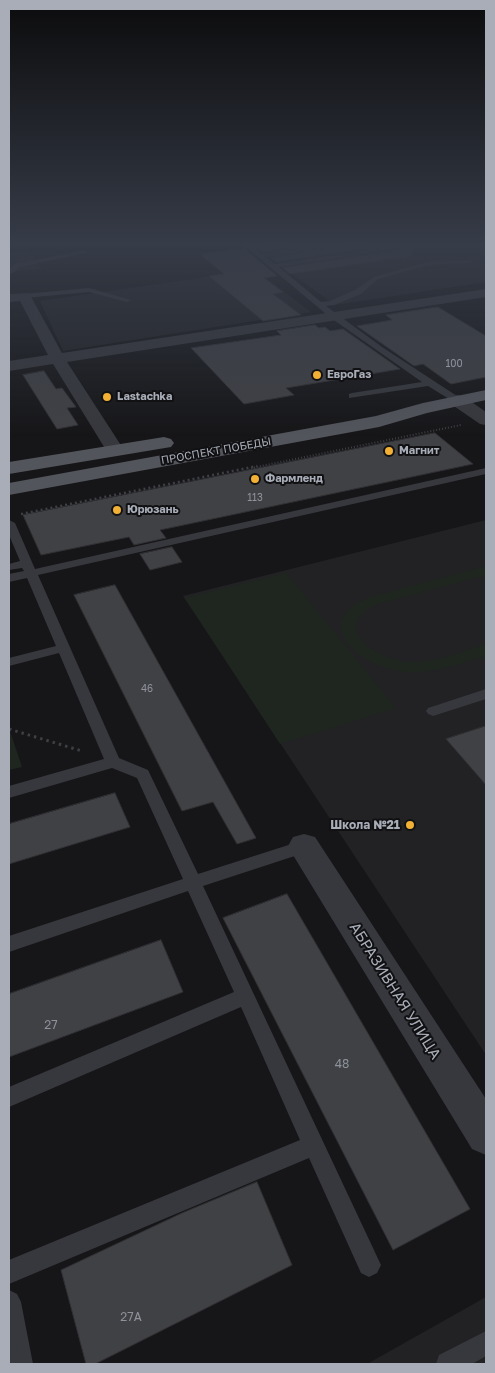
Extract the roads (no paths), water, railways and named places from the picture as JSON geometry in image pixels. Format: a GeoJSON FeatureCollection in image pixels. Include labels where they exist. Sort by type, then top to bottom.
{"type":"FeatureCollection","features":[{"type":"Feature","properties":{"kind":"main road","name":"ПРОСПЕКТ ПОБЕДЫ"},"geometry":{"type":"LineString","coordinates":[[9,489],[379,421],[423,408],[486,395]]}},
{"type":"Feature","properties":{"kind":"main road","name":"ПРОСПЕКТ ПОБЕДЫ"},"geometry":{"type":"LineString","coordinates":[[9,468],[115,450],[371,413],[423,408]]}},
{"type":"Feature","properties":{"kind":"street"},"geometry":{"type":"LineString","coordinates":[[23,308],[115,450]]}},
{"type":"Feature","properties":{"kind":"street"},"geometry":{"type":"LineString","coordinates":[[9,366],[382,308]]}},
{"type":"Feature","properties":{"kind":"street"},"geometry":{"type":"LineString","coordinates":[[457,400],[486,420]]}},
{"type":"Feature","properties":{"kind":"street","name":"АБРАЗИВНАЯ УЛИЦА"},"geometry":{"type":"LineString","coordinates":[[304,846],[486,1135]]}},
{"type":"Feature","properties":{"kind":"lane"},"geometry":{"type":"LineString","coordinates":[[325,308],[429,383],[457,400]]}},
{"type":"Feature","properties":{"kind":"lane"},"geometry":{"type":"LineString","coordinates":[[352,396],[429,383]]}},
{"type":"Feature","properties":{"kind":"lane"},"geometry":{"type":"LineString","coordinates":[[9,578],[29,568],[486,471]]}},
{"type":"Feature","properties":{"kind":"lane"},"geometry":{"type":"LineString","coordinates":[[14,519],[29,568],[114,762]]}},
{"type":"Feature","properties":{"kind":"lane"},"geometry":{"type":"LineString","coordinates":[[9,567],[29,568]]}},
{"type":"Feature","properties":{"kind":"lane"},"geometry":{"type":"LineString","coordinates":[[9,662],[64,648]]}},
{"type":"Feature","properties":{"kind":"lane"},"geometry":{"type":"LineString","coordinates":[[433,711],[486,694]]}},
{"type":"Feature","properties":{"kind":"lane"},"geometry":{"type":"LineString","coordinates":[[9,792],[114,762],[143,774],[369,1265]]}},
{"type":"Feature","properties":{"kind":"lane"},"geometry":{"type":"LineString","coordinates":[[9,944],[304,846]]}},
{"type":"Feature","properties":{"kind":"lane"},"geometry":{"type":"LineString","coordinates":[[9,1097],[245,996]]}},
{"type":"Feature","properties":{"kind":"lane"},"geometry":{"type":"LineString","coordinates":[[9,1272],[313,1145]]}},
{"type":"Feature","properties":{"kind":"lane"},"geometry":{"type":"LineString","coordinates":[[9,1302],[22,1364]]}},
{"type":"Feature","properties":{"kind":"lane"},"geometry":{"type":"LineString","coordinates":[[448,1364],[486,1343]]}},
{"type":"Feature","properties":{"kind":"place","name":"ЕвроГаз"},"geometry":{"type":"Point","coordinates":[317,375]}},
{"type":"Feature","properties":{"kind":"place","name":"Lastachka"},"geometry":{"type":"Point","coordinates":[107,397]}},
{"type":"Feature","properties":{"kind":"place","name":"Магнит"},"geometry":{"type":"Point","coordinates":[389,451]}},
{"type":"Feature","properties":{"kind":"place","name":"Фармленд"},"geometry":{"type":"Point","coordinates":[255,479]}},
{"type":"Feature","properties":{"kind":"place","name":"Юрюзань"},"geometry":{"type":"Point","coordinates":[117,510]}},
{"type":"Feature","properties":{"kind":"place","name":"Школа №21"},"geometry":{"type":"Point","coordinates":[410,825]}}]}
